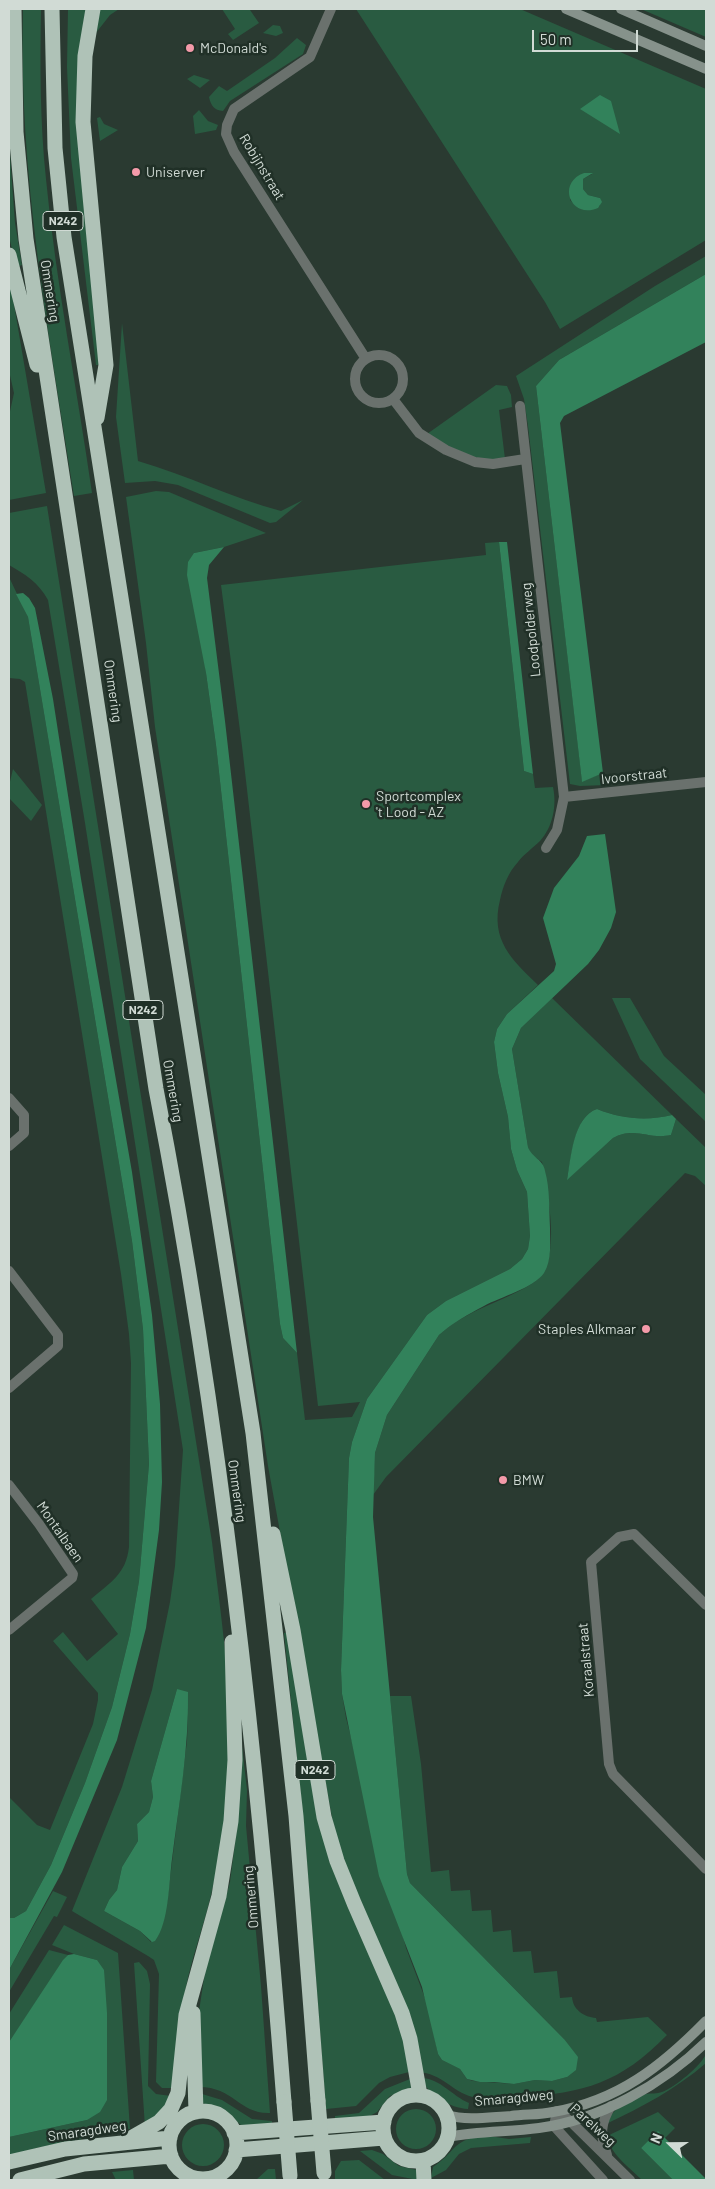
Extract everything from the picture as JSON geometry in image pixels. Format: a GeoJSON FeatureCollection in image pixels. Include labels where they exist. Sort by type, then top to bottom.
{"type":"FeatureCollection","features":[{"type":"Feature","properties":{"kind":"highway","name":"Ommering"},"geometry":{"type":"LineString","coordinates":[[14,9],[16,124],[22,207],[156,1089],[176,1195],[202,1362],[232,1570],[264,1864],[290,2178]]}},
{"type":"Feature","properties":{"kind":"highway","name":"Ommering"},"geometry":{"type":"LineString","coordinates":[[52,9],[52,63],[64,237],[253,1434],[296,1816],[324,2177]]}},
{"type":"Feature","properties":{"kind":"highway","name":"N242"},"geometry":{"type":"LineString","coordinates":[[92,9],[85,56],[83,122],[106,365],[94,432]]}},
{"type":"Feature","properties":{"kind":"highway","name":"N242"},"geometry":{"type":"LineString","coordinates":[[9,255],[58,448]]}},
{"type":"Feature","properties":{"kind":"highway","name":"N242"},"geometry":{"type":"LineString","coordinates":[[253,1434],[293,1630],[324,1818],[337,1860],[354,1903],[402,2013],[410,2039],[420,2095]]}},
{"type":"Feature","properties":{"kind":"highway","name":"N242"},"geometry":{"type":"LineString","coordinates":[[124,2142],[159,2122],[171,2109],[176,2098],[180,2076],[183,2033],[219,1896],[231,1821],[235,1766],[232,1704],[232,1570]]}},
{"type":"Feature","properties":{"kind":"highway","name":"N242"},"geometry":{"type":"LineString","coordinates":[[194,1989],[196,2112]]}},
{"type":"Feature","properties":{"kind":"highway"},"geometry":{"type":"LineString","coordinates":[[420,2095],[436,2102],[447,2115],[450,2125],[448,2137],[441,2151],[424,2161],[404,2160],[395,2154],[384,2138],[384,2122],[393,2105],[410,2096],[420,2095]]}},
{"type":"Feature","properties":{"kind":"highway"},"geometry":{"type":"LineString","coordinates":[[196,2112],[210,2112],[220,2116],[229,2123],[234,2133],[236,2150],[233,2159],[225,2170],[207,2178],[196,2178],[186,2174],[175,2164],[171,2156],[170,2138],[174,2127],[180,2120],[196,2112]]}},
{"type":"Feature","properties":{"kind":"highway"},"geometry":{"type":"LineString","coordinates":[[234,2133],[384,2122]]}},
{"type":"Feature","properties":{"kind":"highway","name":"Smaragdweg"},"geometry":{"type":"LineString","coordinates":[[9,2162],[65,2149],[170,2138]]}},
{"type":"Feature","properties":{"kind":"highway"},"geometry":{"type":"LineString","coordinates":[[236,2150],[384,2138]]}},
{"type":"Feature","properties":{"kind":"highway"},"geometry":{"type":"LineString","coordinates":[[20,2180],[84,2164],[171,2156]]}},
{"type":"Feature","properties":{"kind":"highway"},"geometry":{"type":"LineString","coordinates":[[424,2161],[424,2180]]}},
{"type":"Feature","properties":{"kind":"street","name":"Robijnstraat"},"geometry":{"type":"LineString","coordinates":[[331,9],[310,57],[234,108],[227,125],[226,134],[234,152],[366,359]]}},
{"type":"Feature","properties":{"kind":"street"},"geometry":{"type":"LineString","coordinates":[[566,9],[706,69]]}},
{"type":"Feature","properties":{"kind":"street"},"geometry":{"type":"LineString","coordinates":[[621,9],[706,46]]}},
{"type":"Feature","properties":{"kind":"street"},"geometry":{"type":"LineString","coordinates":[[374,356],[389,357],[401,368],[402,384],[400,392],[393,399],[376,403],[362,396],[355,384],[357,370],[366,359],[374,356]]}},
{"type":"Feature","properties":{"kind":"street"},"geometry":{"type":"LineString","coordinates":[[393,399],[419,433],[446,450],[475,462],[494,464],[525,459]]}},
{"type":"Feature","properties":{"kind":"street","name":"Loodpolderweg"},"geometry":{"type":"LineString","coordinates":[[520,406],[564,797],[557,830],[546,848]]}},
{"type":"Feature","properties":{"kind":"street","name":"Ivoorstraat"},"geometry":{"type":"LineString","coordinates":[[564,797],[706,782]]}},
{"type":"Feature","properties":{"kind":"street"},"geometry":{"type":"LineString","coordinates":[[9,1098],[24,1115],[24,1133],[9,1146]]}},
{"type":"Feature","properties":{"kind":"street"},"geometry":{"type":"LineString","coordinates":[[9,1271],[58,1335],[58,1346],[9,1388]]}},
{"type":"Feature","properties":{"kind":"street","name":"Montalbaen"},"geometry":{"type":"LineString","coordinates":[[9,1485],[74,1574],[72,1578],[9,1630]]}},
{"type":"Feature","properties":{"kind":"street","name":"Koraalstraat"},"geometry":{"type":"LineString","coordinates":[[706,1605],[634,1534],[619,1537],[591,1562],[609,1764],[613,1774],[706,1869]]}},
{"type":"Feature","properties":{"kind":"street","name":"Smaragdweg"},"geometry":{"type":"LineString","coordinates":[[447,2115],[489,2117],[557,2111],[620,2091],[664,2061],[706,2020]]}},
{"type":"Feature","properties":{"kind":"street"},"geometry":{"type":"LineString","coordinates":[[448,2137],[466,2133],[554,2126],[611,2106],[673,2071],[706,2042]]}},
{"type":"Feature","properties":{"kind":"street"},"geometry":{"type":"LineString","coordinates":[[607,2156],[601,2130],[603,2119],[611,2106]]}},
{"type":"Feature","properties":{"kind":"street","name":"Parelweg"},"geometry":{"type":"LineString","coordinates":[[603,2180],[554,2126],[557,2111],[570,2121],[630,2180]]}},
{"type":"Feature","properties":{"kind":"shaded area"},"geometry":{"type":"Polygon","coordinates":[[[23,9],[41,9],[41,94],[50,218],[92,493],[74,496],[37,253],[30,192],[25,132],[23,9]]]}},
{"type":"Feature","properties":{"kind":"shaded area"},"geometry":{"type":"Polygon","coordinates":[[[68,9],[86,9],[83,25],[101,365],[96,365],[71,158],[67,67],[68,9]]]}},
{"type":"Feature","properties":{"kind":"shaded area"},"geometry":{"type":"Polygon","coordinates":[[[99,9],[119,9],[110,15],[92,38],[99,9]]]}},
{"type":"Feature","properties":{"kind":"shaded area"},"geometry":{"type":"Polygon","coordinates":[[[222,9],[250,10],[259,23],[233,40],[228,34],[235,29],[222,9]]]}},
{"type":"Feature","properties":{"kind":"shaded area"},"geometry":{"type":"Polygon","coordinates":[[[356,9],[520,9],[706,89],[706,240],[560,329],[545,302],[356,9]],[[584,173],[570,200],[578,208],[600,206],[600,198],[588,195],[583,189],[583,179],[592,174],[584,173]]]}},
{"type":"Feature","properties":{"kind":"shaded area"},"geometry":{"type":"Polygon","coordinates":[[[641,9],[706,9],[706,37],[641,9]]]}},
{"type":"Feature","properties":{"kind":"shaded area"},"geometry":{"type":"Polygon","coordinates":[[[273,25],[280,26],[283,33],[276,36],[263,33],[273,25]]]}},
{"type":"Feature","properties":{"kind":"shaded area"},"geometry":{"type":"Polygon","coordinates":[[[297,38],[306,45],[303,54],[230,101],[223,111],[213,107],[209,97],[219,86],[227,91],[275,58],[297,38]]]}},
{"type":"Feature","properties":{"kind":"shaded area"},"geometry":{"type":"Polygon","coordinates":[[[194,75],[210,80],[200,88],[187,79],[194,75]]]}},
{"type":"Feature","properties":{"kind":"shaded area"},"geometry":{"type":"Polygon","coordinates":[[[600,95],[611,101],[620,134],[580,109],[600,95]]]}},
{"type":"Feature","properties":{"kind":"shaded area"},"geometry":{"type":"Polygon","coordinates":[[[199,110],[208,121],[218,125],[216,130],[195,134],[193,116],[199,110]]]}},
{"type":"Feature","properties":{"kind":"shaded area"},"geometry":{"type":"Polygon","coordinates":[[[100,117],[104,124],[118,130],[100,141],[97,118],[100,117]]]}},
{"type":"Feature","properties":{"kind":"shaded area"},"geometry":{"type":"Polygon","coordinates":[[[9,141],[15,223],[22,265],[16,267],[9,236],[9,141]]]}},
{"type":"Feature","properties":{"kind":"shaded area"},"geometry":{"type":"Polygon","coordinates":[[[584,173],[593,173],[583,179],[583,189],[588,195],[600,198],[602,202],[598,208],[580,209],[570,199],[571,184],[575,178],[584,173]]]}},
{"type":"Feature","properties":{"kind":"shaded area"},"geometry":{"type":"Polygon","coordinates":[[[706,256],[706,274],[559,360],[536,386],[582,781],[603,773],[606,785],[580,786],[570,784],[528,426],[524,399],[516,376],[655,286],[706,256]]]}},
{"type":"Feature","properties":{"kind":"shaded area"},"geometry":{"type":"Polygon","coordinates":[[[706,274],[706,342],[564,416],[560,423],[603,773],[582,782],[536,386],[559,360],[706,274]]]}},
{"type":"Feature","properties":{"kind":"shaded area"},"geometry":{"type":"Polygon","coordinates":[[[9,275],[46,493],[9,500],[9,416],[14,393],[9,371],[9,275]]]}},
{"type":"Feature","properties":{"kind":"shaded area"},"geometry":{"type":"Polygon","coordinates":[[[122,323],[138,461],[281,511],[303,500],[276,522],[270,523],[178,485],[155,481],[125,483],[116,417],[122,323]]]}},
{"type":"Feature","properties":{"kind":"shaded area"},"geometry":{"type":"Polygon","coordinates":[[[496,385],[507,386],[511,395],[512,407],[499,410],[505,459],[470,456],[447,446],[427,434],[496,385]]]}},
{"type":"Feature","properties":{"kind":"shaded area"},"geometry":{"type":"Polygon","coordinates":[[[156,491],[169,492],[266,533],[224,547],[194,553],[280,1324],[283,1338],[297,1353],[305,1420],[352,1417],[360,1402],[318,1406],[242,746],[221,585],[486,555],[485,543],[499,542],[524,771],[533,774],[535,788],[553,787],[554,794],[551,823],[540,841],[514,866],[504,885],[498,914],[498,927],[506,948],[512,958],[538,985],[507,1014],[497,1029],[494,1042],[498,1073],[508,1117],[511,1149],[517,1170],[527,1192],[530,1236],[528,1249],[522,1259],[510,1269],[446,1301],[427,1315],[367,1399],[352,1442],[349,1458],[341,1670],[342,1694],[346,1718],[406,1948],[428,2006],[438,2054],[442,2060],[460,2069],[467,2079],[473,2081],[514,2084],[535,2080],[552,2081],[567,2077],[564,2039],[410,1883],[407,1874],[390,1696],[411,1696],[421,1764],[431,1872],[449,1870],[451,1891],[470,1890],[472,1911],[491,1910],[493,1932],[511,1930],[513,1952],[531,1951],[534,1973],[557,1971],[560,1998],[572,1997],[574,2006],[580,2012],[596,2018],[597,2022],[648,2017],[667,2035],[650,2051],[617,2075],[600,2083],[582,2088],[542,2095],[484,2099],[466,2095],[434,2076],[418,2072],[339,1856],[268,1466],[155,727],[146,643],[126,497],[156,491]]]}},
{"type":"Feature","properties":{"kind":"shaded area"},"geometry":{"type":"Polygon","coordinates":[[[47,506],[212,1542],[224,1639],[230,1739],[230,1771],[227,1802],[213,1887],[191,1965],[184,1999],[173,2088],[162,2088],[156,2082],[159,1974],[154,1960],[72,1911],[122,1787],[152,1690],[170,1602],[175,1566],[183,1450],[85,823],[48,600],[31,580],[9,565],[9,513],[47,506]],[[177,1689],[151,1781],[153,1797],[149,1812],[137,1824],[138,1841],[122,1867],[117,1890],[109,1900],[104,1911],[140,1931],[151,1942],[167,1903],[187,1741],[188,1710],[177,1689]]]}},
{"type":"Feature","properties":{"kind":"shaded area"},"geometry":{"type":"Polygon","coordinates":[[[499,542],[507,542],[533,774],[524,771],[499,542]]]}},
{"type":"Feature","properties":{"kind":"shaded area"},"geometry":{"type":"Polygon","coordinates":[[[224,547],[209,565],[207,578],[297,1353],[283,1338],[280,1324],[216,745],[206,673],[187,575],[188,562],[194,553],[224,547]]]}},
{"type":"Feature","properties":{"kind":"shaded area"},"geometry":{"type":"Polygon","coordinates":[[[9,577],[28,617],[132,1241],[143,1329],[149,1464],[139,1581],[130,1634],[112,1707],[85,1783],[51,1865],[26,1911],[14,1918],[9,1918],[9,1797],[37,1825],[50,1830],[93,1724],[98,1700],[98,1693],[53,1641],[63,1632],[87,1661],[118,1634],[91,1599],[121,1571],[125,1564],[129,1547],[131,1363],[121,1274],[25,682],[20,679],[9,678],[9,577]]]}},
{"type":"Feature","properties":{"kind":"shaded area"},"geometry":{"type":"Polygon","coordinates":[[[23,593],[29,598],[35,608],[53,699],[81,879],[132,1172],[152,1315],[160,1404],[162,1482],[159,1530],[146,1628],[117,1740],[62,1872],[9,1970],[9,1918],[14,1918],[26,1911],[51,1865],[85,1783],[112,1707],[130,1634],[139,1581],[149,1464],[143,1329],[132,1241],[28,617],[16,594],[23,593]]]}},
{"type":"Feature","properties":{"kind":"shaded area"},"geometry":{"type":"Polygon","coordinates":[[[13,769],[42,805],[31,821],[9,798],[9,786],[13,769]]]}},
{"type":"Feature","properties":{"kind":"shaded area"},"geometry":{"type":"Polygon","coordinates":[[[605,834],[616,912],[611,928],[599,950],[588,964],[521,1028],[512,1049],[528,1147],[544,1167],[548,1185],[550,1245],[547,1268],[533,1283],[472,1312],[439,1335],[387,1415],[375,1453],[373,1517],[407,1874],[410,1883],[564,2039],[578,2057],[576,2070],[567,2077],[552,2081],[535,2080],[514,2084],[480,2082],[467,2079],[460,2069],[442,2060],[438,2054],[422,1987],[379,1876],[342,1694],[341,1670],[349,1458],[352,1442],[367,1399],[427,1315],[446,1301],[510,1269],[522,1259],[528,1249],[530,1236],[527,1192],[517,1170],[511,1149],[508,1117],[498,1073],[494,1042],[497,1029],[507,1014],[554,971],[556,964],[543,918],[554,888],[579,856],[587,836],[605,834]]]}},
{"type":"Feature","properties":{"kind":"shaded area"},"geometry":{"type":"Polygon","coordinates":[[[552,998],[672,1115],[634,1118],[615,1115],[597,1109],[589,1113],[578,1129],[567,1179],[613,1138],[628,1133],[656,1136],[671,1135],[676,1119],[706,1148],[706,1186],[695,1176],[685,1173],[386,1477],[373,1495],[375,1453],[387,1415],[439,1335],[461,1319],[533,1283],[542,1274],[548,1260],[551,1244],[551,1226],[547,1190],[542,1162],[530,1154],[528,1147],[512,1049],[521,1028],[552,998]]]}},
{"type":"Feature","properties":{"kind":"shaded area"},"geometry":{"type":"Polygon","coordinates":[[[612,998],[630,998],[664,1056],[706,1095],[706,1122],[640,1059],[612,998]]]}},
{"type":"Feature","properties":{"kind":"shaded area"},"geometry":{"type":"Polygon","coordinates":[[[597,1109],[625,1117],[653,1118],[672,1115],[676,1119],[671,1135],[656,1136],[628,1133],[613,1138],[567,1180],[574,1139],[578,1129],[589,1113],[597,1109]]]}},
{"type":"Feature","properties":{"kind":"shaded area"},"geometry":{"type":"Polygon","coordinates":[[[289,1632],[311,1774],[400,2021],[409,2072],[390,2077],[379,2083],[356,2106],[326,2109],[305,1837],[284,1633],[289,1632]]]}},
{"type":"Feature","properties":{"kind":"shaded area"},"geometry":{"type":"Polygon","coordinates":[[[177,1689],[188,1692],[185,1755],[168,1902],[160,1933],[155,1941],[152,1942],[140,1931],[104,1911],[109,1900],[117,1890],[122,1867],[138,1841],[137,1824],[149,1812],[153,1797],[151,1781],[177,1689]]]}},
{"type":"Feature","properties":{"kind":"shaded area"},"geometry":{"type":"Polygon","coordinates":[[[240,1729],[247,1790],[246,1826],[261,1986],[270,2113],[251,2109],[220,2091],[199,2087],[199,2011],[205,1972],[230,1882],[237,1827],[240,1729]]]}},
{"type":"Feature","properties":{"kind":"shaded area"},"geometry":{"type":"Polygon","coordinates":[[[53,1891],[67,1897],[57,1917],[54,1916],[9,1992],[9,1970],[53,1891]]]}},
{"type":"Feature","properties":{"kind":"shaded area"},"geometry":{"type":"Polygon","coordinates":[[[64,1925],[118,1953],[130,2129],[37,2148],[9,2156],[9,2137],[87,2120],[97,1960],[74,1954],[52,1945],[64,1925]]]}},
{"type":"Feature","properties":{"kind":"shaded area"},"geometry":{"type":"Polygon","coordinates":[[[49,1950],[68,1955],[9,2042],[9,2014],[49,1950]]]}},
{"type":"Feature","properties":{"kind":"shaded area"},"geometry":{"type":"Polygon","coordinates":[[[74,1954],[97,1960],[104,1970],[107,2013],[107,2100],[100,2112],[87,2120],[9,2137],[9,2042],[63,1960],[68,1955],[74,1954]]]}},
{"type":"Feature","properties":{"kind":"shaded area"},"geometry":{"type":"Polygon","coordinates":[[[139,1962],[147,1971],[150,1984],[148,2086],[156,2094],[171,2096],[166,2107],[145,2127],[134,1963],[139,1962]]]}},
{"type":"Feature","properties":{"kind":"shaded area"},"geometry":{"type":"Polygon","coordinates":[[[706,2054],[706,2063],[683,2081],[646,2104],[606,2124],[618,2108],[629,2101],[646,2094],[662,2092],[674,2086],[693,2070],[706,2054]]]}},
{"type":"Feature","properties":{"kind":"shaded area"},"geometry":{"type":"Polygon","coordinates":[[[421,2078],[440,2084],[469,2103],[468,2109],[440,2100],[429,2090],[421,2078]]]}},
{"type":"Feature","properties":{"kind":"shaded area"},"geometry":{"type":"Polygon","coordinates":[[[410,2079],[411,2088],[390,2096],[377,2112],[368,2117],[335,2121],[335,2116],[359,2113],[385,2089],[410,2079]]]}},
{"type":"Feature","properties":{"kind":"shaded area"},"geometry":{"type":"Polygon","coordinates":[[[202,2094],[222,2100],[252,2119],[272,2121],[272,2128],[243,2127],[224,2110],[202,2103],[202,2094]]]}},
{"type":"Feature","properties":{"kind":"shaded area"},"geometry":{"type":"Polygon","coordinates":[[[412,2109],[420,2109],[427,2112],[433,2118],[436,2129],[433,2140],[427,2146],[420,2149],[412,2149],[405,2146],[399,2140],[396,2133],[396,2125],[399,2118],[405,2112],[412,2109]]]}},
{"type":"Feature","properties":{"kind":"shaded area"},"geometry":{"type":"Polygon","coordinates":[[[658,2112],[675,2128],[665,2138],[658,2132],[641,2148],[673,2180],[642,2180],[616,2155],[607,2136],[658,2112]]]}},
{"type":"Feature","properties":{"kind":"shaded area"},"geometry":{"type":"Polygon","coordinates":[[[203,2124],[218,2130],[224,2145],[218,2160],[203,2166],[188,2160],[182,2145],[188,2130],[203,2124]]]}},
{"type":"Feature","properties":{"kind":"shaded area"},"geometry":{"type":"Polygon","coordinates":[[[658,2131],[706,2180],[673,2180],[641,2148],[658,2131]]]}},
{"type":"Feature","properties":{"kind":"shaded area"},"geometry":{"type":"Polygon","coordinates":[[[482,2135],[509,2139],[531,2137],[530,2143],[471,2148],[459,2154],[446,2170],[431,2178],[433,2167],[458,2144],[482,2135]]]}},
{"type":"Feature","properties":{"kind":"shaded area"},"geometry":{"type":"Polygon","coordinates":[[[372,2150],[383,2154],[399,2166],[417,2170],[418,2180],[392,2175],[360,2151],[372,2150]]]}},
{"type":"Feature","properties":{"kind":"shaded area"},"geometry":{"type":"Polygon","coordinates":[[[359,2160],[385,2180],[335,2180],[335,2171],[341,2161],[359,2160]]]}},
{"type":"Feature","properties":{"kind":"shaded area"},"geometry":{"type":"Polygon","coordinates":[[[268,2169],[275,2169],[276,2180],[256,2180],[268,2169]]]}},
{"type":"Feature","properties":{"kind":"shaded area"},"geometry":{"type":"Polygon","coordinates":[[[133,2170],[134,2180],[116,2180],[112,2172],[133,2170]]]}},
{"type":"Feature","properties":{"kind":"place","name":"McDonald's"},"geometry":{"type":"Point","coordinates":[190,48]}},
{"type":"Feature","properties":{"kind":"place","name":"Uniserver"},"geometry":{"type":"Point","coordinates":[136,172]}},
{"type":"Feature","properties":{"kind":"place","name":"Sportcomplex 't Lood - AZ"},"geometry":{"type":"Point","coordinates":[366,804]}},
{"type":"Feature","properties":{"kind":"place","name":"Staples Alkmaar"},"geometry":{"type":"Point","coordinates":[646,1329]}},
{"type":"Feature","properties":{"kind":"place","name":"BMW"},"geometry":{"type":"Point","coordinates":[503,1480]}}]}
